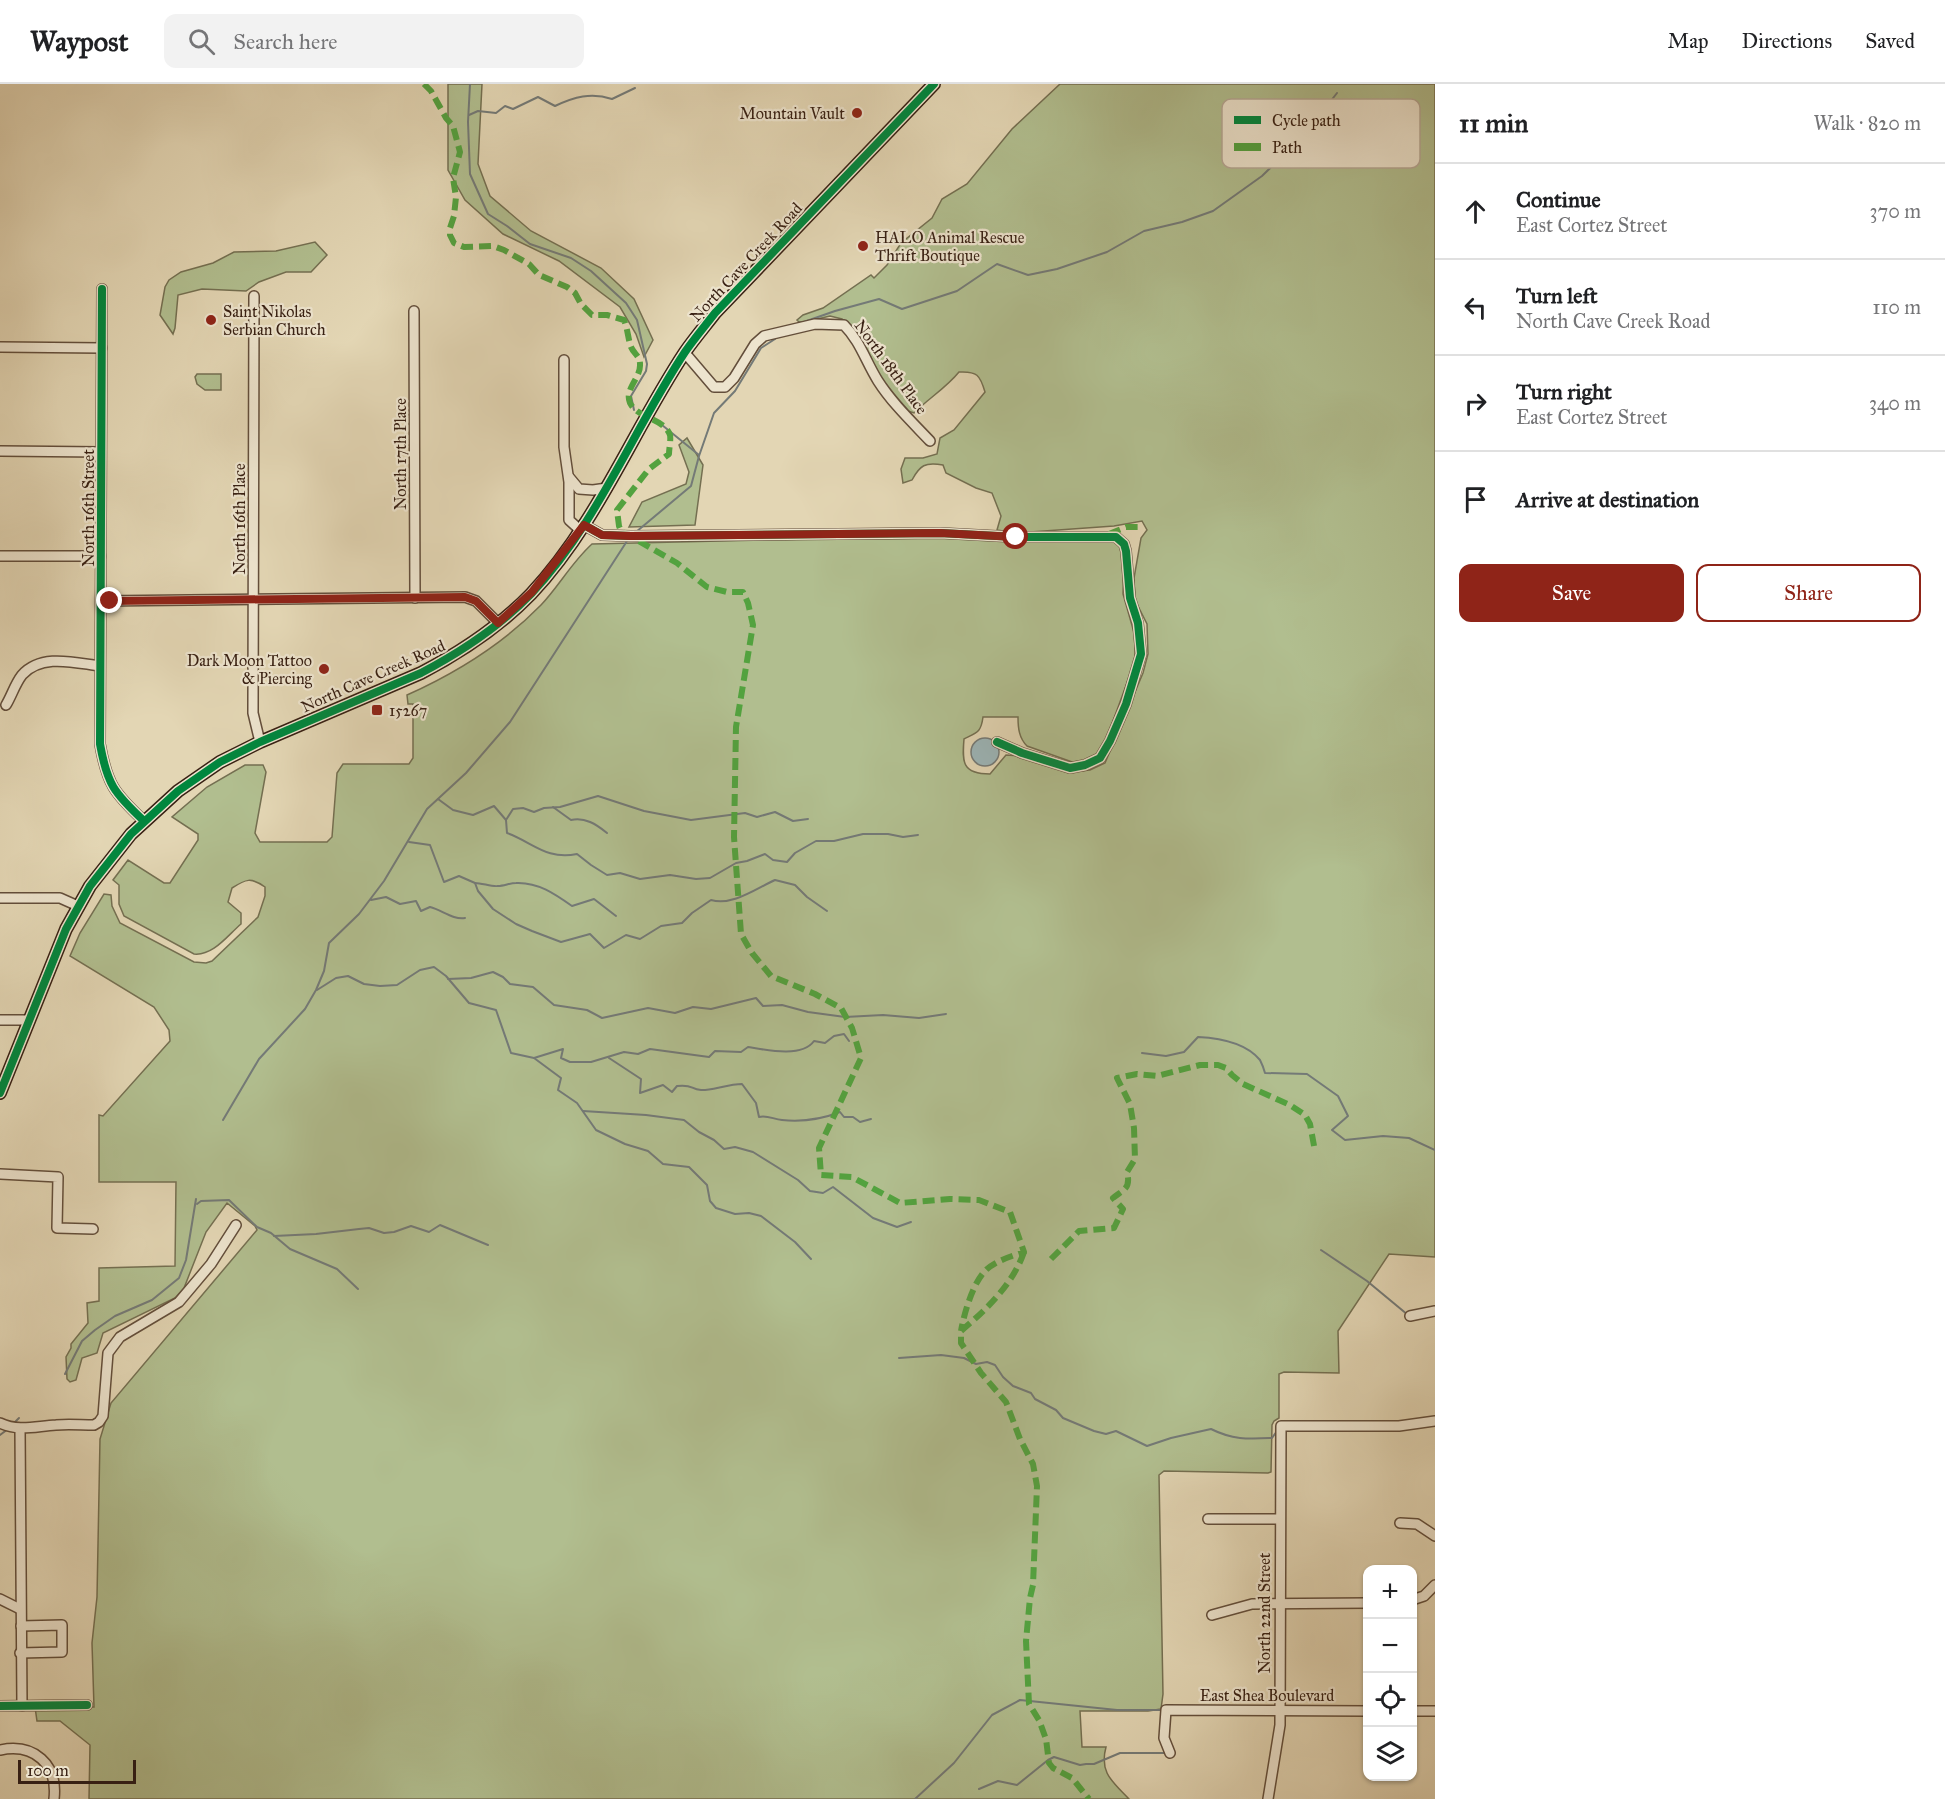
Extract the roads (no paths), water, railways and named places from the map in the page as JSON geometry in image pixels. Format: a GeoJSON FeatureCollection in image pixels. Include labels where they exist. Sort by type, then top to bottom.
{"type":"FeatureCollection","features":[{"type":"Feature","properties":{"kind":"main road","name":"North Cave Creek Road"},"geometry":{"type":"LineString","coordinates":[[0,1093],[57,949],[78,906],[115,853],[144,821],[201,774],[260,742],[421,674],[461,651],[498,623],[532,592],[582,528],[685,353],[729,297],[934,84]]}},
{"type":"Feature","properties":{"kind":"street","name":"North 16th Street"},"geometry":{"type":"LineString","coordinates":[[102,289],[100,744],[104,768],[112,785],[144,821]]}},
{"type":"Feature","properties":{"kind":"street","name":"North 16th Place"},"geometry":{"type":"LineString","coordinates":[[254,296],[254,713],[260,742]]}},
{"type":"Feature","properties":{"kind":"street","name":"North 17th Place"},"geometry":{"type":"LineString","coordinates":[[414,310],[415,598]]}},
{"type":"Feature","properties":{"kind":"street","name":"North 18th Place"},"geometry":{"type":"LineString","coordinates":[[685,353],[714,387],[725,387],[734,378],[755,344],[764,336],[815,324],[844,326],[865,355],[877,379],[930,441]]}},
{"type":"Feature","properties":{"kind":"street"},"geometry":{"type":"LineString","coordinates":[[0,347],[102,348]]}},
{"type":"Feature","properties":{"kind":"street"},"geometry":{"type":"LineString","coordinates":[[564,360],[564,447],[568,475],[569,520],[582,528],[602,535],[940,533],[1016,537],[1116,537],[1124,544],[1130,598],[1138,623],[1141,654],[1126,704],[1100,758],[1093,763],[1070,768],[1022,753],[997,742]]}},
{"type":"Feature","properties":{"kind":"street"},"geometry":{"type":"LineString","coordinates":[[0,452],[101,452]]}},
{"type":"Feature","properties":{"kind":"street"},"geometry":{"type":"LineString","coordinates":[[568,475],[579,489],[607,488]]}},
{"type":"Feature","properties":{"kind":"street"},"geometry":{"type":"LineString","coordinates":[[0,556],[101,556]]}},
{"type":"Feature","properties":{"kind":"street"},"geometry":{"type":"LineString","coordinates":[[101,601],[470,598],[498,623]]}},
{"type":"Feature","properties":{"kind":"street"},"geometry":{"type":"LineString","coordinates":[[6,705],[24,673],[45,662],[56,660],[100,666]]}},
{"type":"Feature","properties":{"kind":"street"},"geometry":{"type":"LineString","coordinates":[[0,898],[60,898],[78,906]]}},
{"type":"Feature","properties":{"kind":"street"},"geometry":{"type":"LineString","coordinates":[[0,1020],[29,1020]]}},
{"type":"Feature","properties":{"kind":"street"},"geometry":{"type":"LineString","coordinates":[[0,1174],[58,1177],[57,1228],[93,1229]]}},
{"type":"Feature","properties":{"kind":"street"},"geometry":{"type":"LineString","coordinates":[[0,1423],[20,1429],[54,1425],[94,1425],[99,1422],[103,1416],[108,1353],[120,1337],[179,1302],[211,1264],[236,1225]]}},
{"type":"Feature","properties":{"kind":"street"},"geometry":{"type":"LineString","coordinates":[[1410,1316],[1435,1311]]}},
{"type":"Feature","properties":{"kind":"street","name":"North 22nd Street"},"geometry":{"type":"LineString","coordinates":[[1268,1799],[1280,1725],[1281,1426],[1399,1426],[1435,1421]]}},
{"type":"Feature","properties":{"kind":"street"},"geometry":{"type":"LineString","coordinates":[[20,1429],[22,1706]]}},
{"type":"Feature","properties":{"kind":"street"},"geometry":{"type":"LineString","coordinates":[[1208,1519],[1280,1519]]}},
{"type":"Feature","properties":{"kind":"street"},"geometry":{"type":"LineString","coordinates":[[1400,1523],[1417,1524],[1435,1536]]}},
{"type":"Feature","properties":{"kind":"street"},"geometry":{"type":"LineString","coordinates":[[1417,1599],[1424,1596],[1435,1584]]}},
{"type":"Feature","properties":{"kind":"street"},"geometry":{"type":"LineString","coordinates":[[0,1599],[20,1609]]}},
{"type":"Feature","properties":{"kind":"street"},"geometry":{"type":"LineString","coordinates":[[1212,1615],[1252,1604],[1363,1603]]}},
{"type":"Feature","properties":{"kind":"street"},"geometry":{"type":"LineString","coordinates":[[20,1653],[62,1652],[62,1625],[21,1626]]}},
{"type":"Feature","properties":{"kind":"street"},"geometry":{"type":"LineString","coordinates":[[0,1706],[87,1705]]}},
{"type":"Feature","properties":{"kind":"street","name":"East Shea Boulevard"},"geometry":{"type":"LineString","coordinates":[[1170,1753],[1164,1738],[1166,1710],[1363,1711]]}},
{"type":"Feature","properties":{"kind":"street"},"geometry":{"type":"LineString","coordinates":[[1417,1711],[1435,1711]]}},
{"type":"Feature","properties":{"kind":"street"},"geometry":{"type":"LineString","coordinates":[[0,1750],[22,1749],[41,1757],[51,1771],[54,1781],[54,1799]]}},
{"type":"Feature","properties":{"kind":"water"},"geometry":{"type":"Polygon","coordinates":[[[985,738],[995,742],[999,752],[995,762],[985,766],[975,762],[971,752],[975,742],[985,738]]]}},
{"type":"Feature","properties":{"kind":"waterway"},"geometry":{"type":"LineString","coordinates":[[470,84],[468,122],[470,174],[488,214],[530,244],[571,258],[591,271],[626,303],[637,320],[647,364],[646,371],[631,396],[634,410]]}},
{"type":"Feature","properties":{"kind":"waterway"},"geometry":{"type":"LineString","coordinates":[[469,115],[478,111],[496,113],[505,106],[513,109],[538,97],[555,106],[583,96],[612,99],[635,88]]}},
{"type":"Feature","properties":{"kind":"waterway"},"geometry":{"type":"LineString","coordinates":[[1332,99],[1337,93]]}},
{"type":"Feature","properties":{"kind":"waterway"},"geometry":{"type":"LineString","coordinates":[[801,323],[879,299],[902,309],[957,291],[997,264],[1028,275],[1057,269],[1107,252],[1144,231],[1182,222],[1213,211],[1270,168]]}},
{"type":"Feature","properties":{"kind":"waterway"},"geometry":{"type":"LineString","coordinates":[[636,532],[691,486],[714,413],[735,391],[761,348],[775,339]]}},
{"type":"Feature","properties":{"kind":"waterway"},"geometry":{"type":"LineString","coordinates":[[662,425],[699,455]]}},
{"type":"Feature","properties":{"kind":"waterway"},"geometry":{"type":"LineString","coordinates":[[223,1120],[259,1059],[305,1009],[324,971],[329,943],[359,914],[384,881],[427,809],[466,773],[510,722],[629,538]]}},
{"type":"Feature","properties":{"kind":"waterway"},"geometry":{"type":"LineString","coordinates":[[506,820],[513,809],[523,808],[534,812],[598,796],[644,811],[691,820],[745,813],[757,817],[775,812],[793,821],[808,819]]}},
{"type":"Feature","properties":{"kind":"waterway"},"geometry":{"type":"LineString","coordinates":[[438,799],[453,810],[473,815],[494,806],[506,820],[507,833],[540,850],[557,855],[577,854],[607,875],[620,873],[640,879],[670,875],[696,879],[710,878],[736,863],[765,854],[773,860],[787,862],[795,853],[816,841],[834,841],[863,834],[888,834],[903,837],[918,835]]}},
{"type":"Feature","properties":{"kind":"waterway"},"geometry":{"type":"LineString","coordinates":[[553,807],[571,820],[590,822],[607,833]]}},
{"type":"Feature","properties":{"kind":"waterway"},"geometry":{"type":"LineString","coordinates":[[409,842],[430,845],[444,882],[459,876],[475,883],[478,891],[493,909],[516,924],[561,942],[590,934],[604,948],[626,935],[640,939],[661,926],[682,923],[711,900],[736,899],[775,880],[795,885],[827,911]]}},
{"type":"Feature","properties":{"kind":"waterway"},"geometry":{"type":"LineString","coordinates":[[475,883],[496,886],[516,883],[532,884],[553,893],[572,906],[594,899],[616,916]]}},
{"type":"Feature","properties":{"kind":"waterway"},"geometry":{"type":"LineString","coordinates":[[371,900],[386,897],[400,904],[416,901],[421,911],[430,907],[452,916],[465,918]]}},
{"type":"Feature","properties":{"kind":"waterway"},"geometry":{"type":"LineString","coordinates":[[317,990],[336,978],[348,976],[364,984],[397,985],[420,970],[434,967],[446,976],[469,1003],[496,1010],[511,1053],[534,1058],[561,1078],[558,1090],[577,1103],[596,1130],[625,1144],[648,1151],[663,1164],[689,1167],[707,1185],[710,1201],[716,1208],[735,1214],[749,1213],[761,1216],[795,1242],[811,1259]]}},
{"type":"Feature","properties":{"kind":"waterway"},"geometry":{"type":"LineString","coordinates":[[448,979],[471,978],[493,972],[510,984],[533,987],[554,1005],[587,1010],[602,1018],[648,1008],[675,1013],[693,1007],[711,1009],[756,998],[763,1006],[782,1005],[808,1012],[845,1017],[883,1015],[919,1018],[946,1014]]}},
{"type":"Feature","properties":{"kind":"waterway"},"geometry":{"type":"LineString","coordinates":[[534,1058],[563,1049],[561,1058],[570,1062],[591,1062],[624,1052],[638,1054],[650,1049],[709,1057],[715,1051],[741,1052],[748,1047],[783,1052],[801,1050],[814,1041],[825,1043],[834,1036],[844,1034],[849,1041]]}},
{"type":"Feature","properties":{"kind":"waterway"},"geometry":{"type":"LineString","coordinates":[[1142,1053],[1166,1056],[1184,1052],[1198,1037],[1231,1043],[1254,1054],[1260,1060],[1265,1073],[1307,1074],[1338,1096],[1348,1116],[1332,1130],[1345,1140],[1383,1136],[1409,1138],[1435,1150]]}},
{"type":"Feature","properties":{"kind":"waterway"},"geometry":{"type":"LineString","coordinates":[[609,1058],[641,1079],[640,1093],[663,1085],[672,1092],[677,1086],[705,1090],[742,1084],[756,1103],[759,1117],[789,1121],[840,1112],[844,1117],[853,1117],[860,1122],[871,1119]]}},
{"type":"Feature","properties":{"kind":"waterway"},"geometry":{"type":"LineString","coordinates":[[583,1111],[684,1120],[724,1149],[735,1147],[753,1152],[798,1180],[810,1191],[823,1193],[833,1187],[873,1218],[897,1227],[911,1222]]}},
{"type":"Feature","properties":{"kind":"waterway"},"geometry":{"type":"LineString","coordinates":[[65,1374],[82,1341],[95,1330],[115,1316],[152,1300],[179,1278],[186,1260],[196,1199]]}},
{"type":"Feature","properties":{"kind":"waterway"},"geometry":{"type":"LineString","coordinates":[[197,1204],[201,1201],[229,1200],[257,1227],[271,1233],[290,1249],[337,1269],[358,1289]]}},
{"type":"Feature","properties":{"kind":"waterway"},"geometry":{"type":"LineString","coordinates":[[274,1236],[369,1228],[384,1233],[411,1226],[429,1232],[440,1225],[488,1245]]}},
{"type":"Feature","properties":{"kind":"waterway"},"geometry":{"type":"LineString","coordinates":[[1321,1250],[1367,1281],[1408,1315]]}},
{"type":"Feature","properties":{"kind":"waterway"},"geometry":{"type":"LineString","coordinates":[[899,1358],[941,1355],[964,1358],[976,1364],[987,1362],[995,1365],[1013,1386],[1031,1393],[1035,1399],[1056,1410],[1063,1418],[1106,1434],[1116,1431],[1147,1446],[1211,1429],[1234,1437],[1248,1438],[1272,1438],[1277,1431]]}},
{"type":"Feature","properties":{"kind":"waterway"},"geometry":{"type":"LineString","coordinates":[[12,1425],[19,1418]]}},
{"type":"Feature","properties":{"kind":"waterway"},"geometry":{"type":"LineString","coordinates":[[0,1435],[8,1429]]}},
{"type":"Feature","properties":{"kind":"waterway"},"geometry":{"type":"LineString","coordinates":[[915,1799],[954,1763],[992,1715],[1020,1700],[1117,1710],[1164,1710]]}},
{"type":"Feature","properties":{"kind":"waterway"},"geometry":{"type":"LineString","coordinates":[[979,1789],[998,1781],[1017,1785],[1054,1757],[1080,1765],[1094,1764],[1120,1753],[1168,1753]]}},
{"type":"Feature","properties":{"kind":"place","name":"Mountain Vault"},"geometry":{"type":"Point","coordinates":[857,113]}},
{"type":"Feature","properties":{"kind":"place","name":"HALO Animal Rescue Thrift Boutique"},"geometry":{"type":"Point","coordinates":[863,246]}},
{"type":"Feature","properties":{"kind":"place","name":"Saint Nikolas Serbian Church"},"geometry":{"type":"Point","coordinates":[211,320]}},
{"type":"Feature","properties":{"kind":"place","name":"Dark Moon Tattoo & Piercing"},"geometry":{"type":"Point","coordinates":[324,669]}},
{"type":"Feature","properties":{"kind":"place","name":"15267"},"geometry":{"type":"Point","coordinates":[377,710]}}]}
